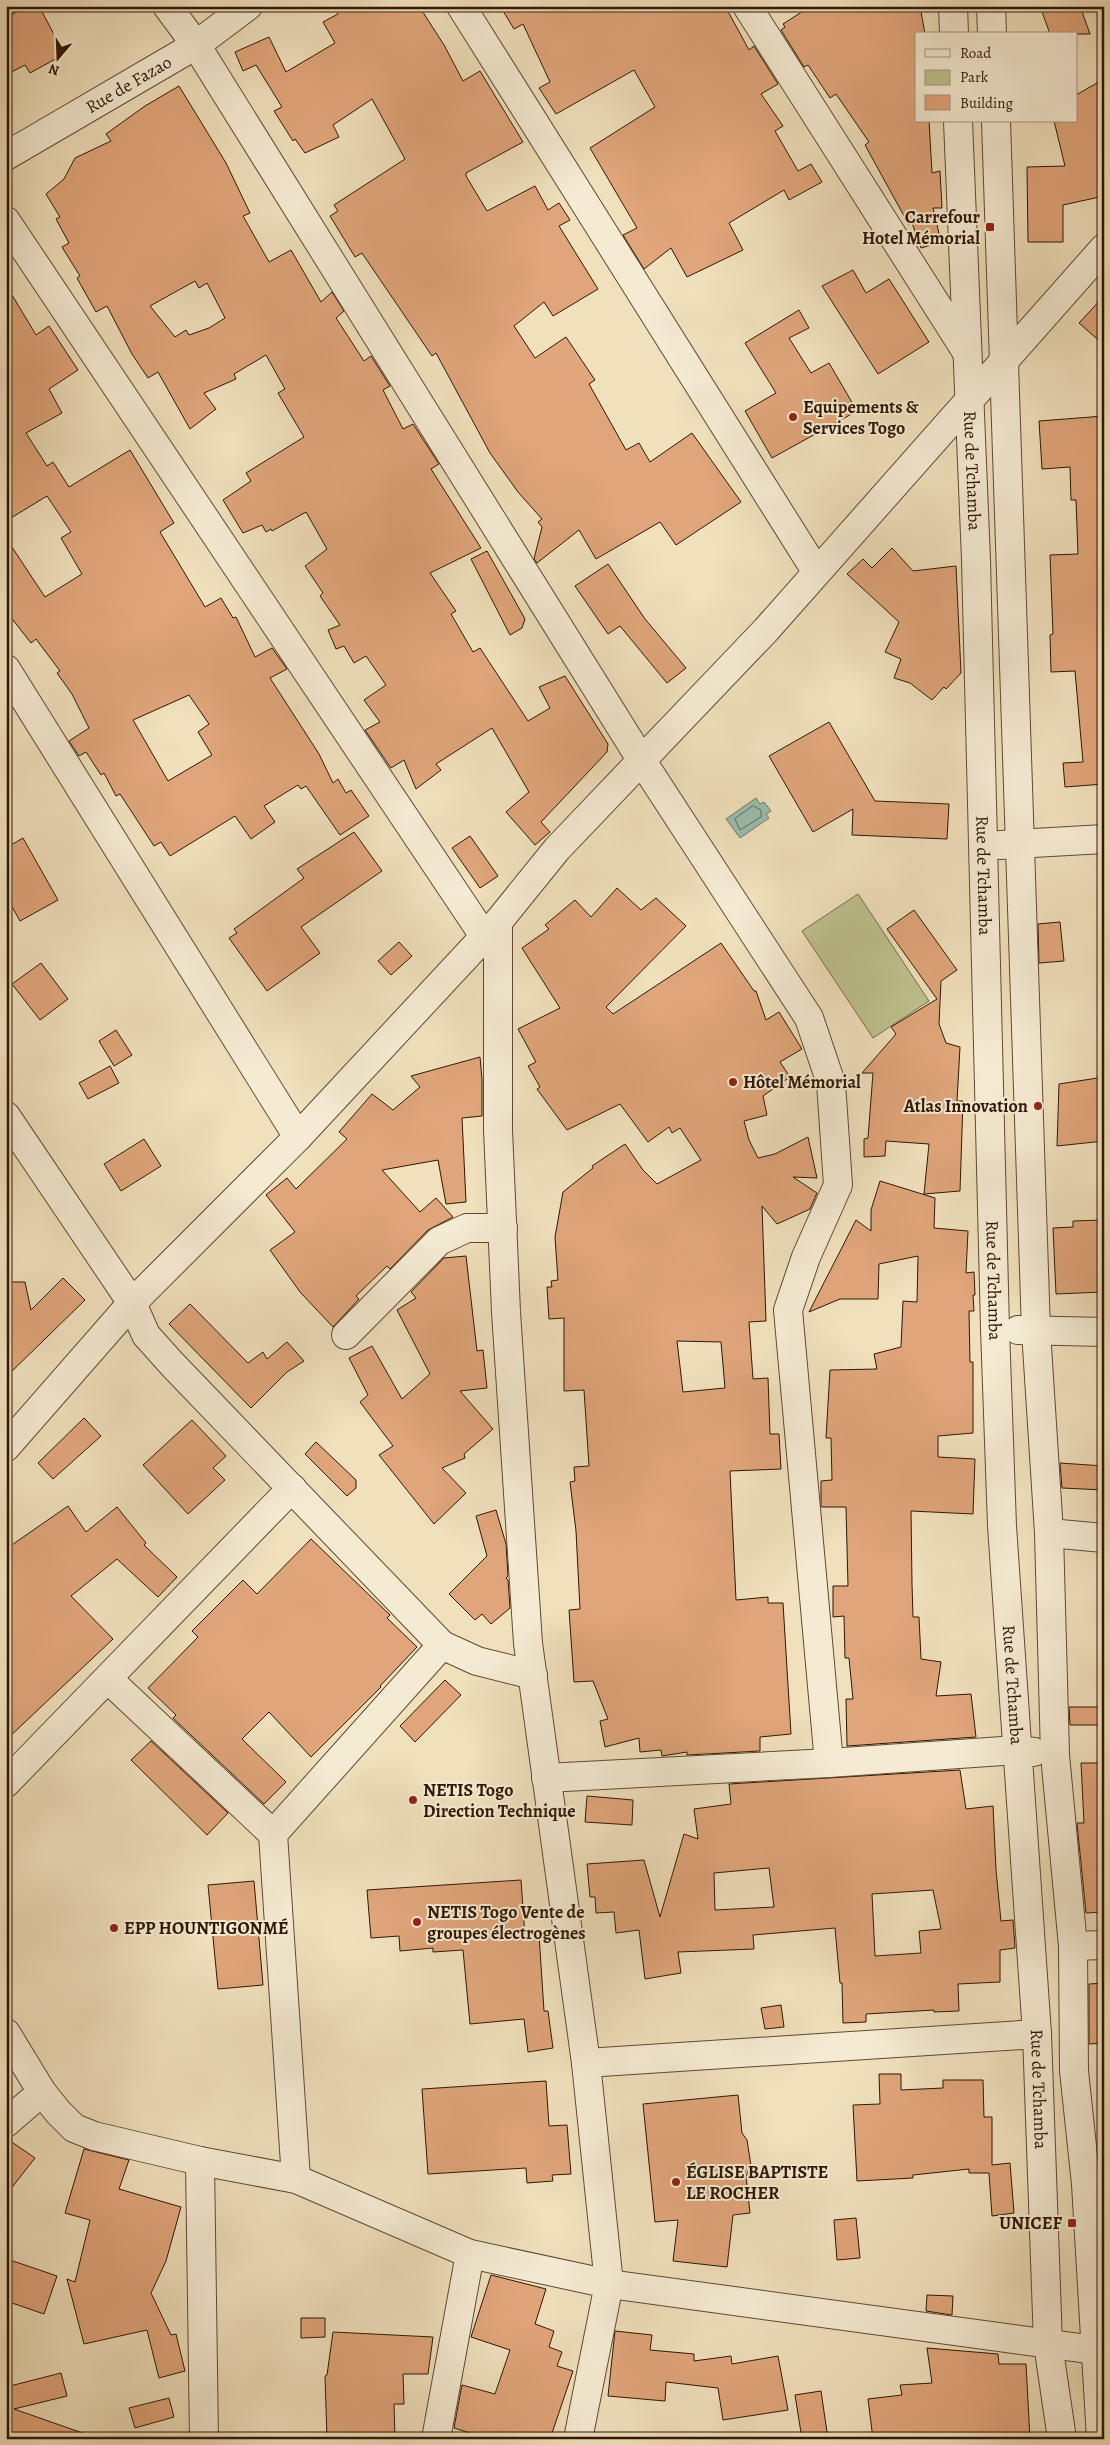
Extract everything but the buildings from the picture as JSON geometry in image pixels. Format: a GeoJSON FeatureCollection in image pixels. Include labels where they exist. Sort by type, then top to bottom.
{"type":"FeatureCollection","features":[{"type":"Feature","properties":{"kind":"street"},"geometry":{"type":"LineString","coordinates":[[166,6],[196,44],[642,761],[809,1018],[831,1083],[838,1185],[806,1257],[788,1310],[829,1763]]}},
{"type":"Feature","properties":{"kind":"street","name":"Rue de Fazao"},"geometry":{"type":"LineString","coordinates":[[6,156],[196,44],[248,6]]}},
{"type":"Feature","properties":{"kind":"street"},"geometry":{"type":"LineString","coordinates":[[461,6],[816,571]]}},
{"type":"Feature","properties":{"kind":"street"},"geometry":{"type":"LineString","coordinates":[[747,6],[967,353]]}},
{"type":"Feature","properties":{"kind":"street"},"geometry":{"type":"LineString","coordinates":[[953,6],[954,32]]}},
{"type":"Feature","properties":{"kind":"street"},"geometry":{"type":"LineString","coordinates":[[991,6],[992,32]]}},
{"type":"Feature","properties":{"kind":"street","name":"Rue de Tchamba"},"geometry":{"type":"LineString","coordinates":[[958,122],[976,560],[995,1330],[1002,1526],[1037,2034],[1048,2344],[1062,2439]]}},
{"type":"Feature","properties":{"kind":"street","name":"Rue de Tchamba"},"geometry":{"type":"LineString","coordinates":[[996,122],[1036,1331],[1049,1534],[1055,1755],[1074,1946],[1074,2071],[1086,2184],[1101,2439]]}},
{"type":"Feature","properties":{"kind":"street"},"geometry":{"type":"LineString","coordinates":[[6,221],[491,929],[506,1322],[528,1643],[586,2063],[609,2284],[578,2439]]}},
{"type":"Feature","properties":{"kind":"street"},"geometry":{"type":"LineString","coordinates":[[6,1447],[132,1302],[298,1137],[491,929],[557,849],[766,630],[816,571],[968,400],[1003,364],[1104,248]]}},
{"type":"Feature","properties":{"kind":"street"},"geometry":{"type":"LineString","coordinates":[[6,669],[298,1137]]}},
{"type":"Feature","properties":{"kind":"street"},"geometry":{"type":"LineString","coordinates":[[984,846],[1104,840]]}},
{"type":"Feature","properties":{"kind":"street"},"geometry":{"type":"LineString","coordinates":[[6,1116],[132,1302],[146,1335],[442,1645],[477,1661],[533,1675]]}},
{"type":"Feature","properties":{"kind":"street"},"geometry":{"type":"LineString","coordinates":[[346,1335],[439,1241],[467,1228],[503,1228]]}},
{"type":"Feature","properties":{"kind":"street"},"geometry":{"type":"LineString","coordinates":[[995,1330],[1104,1332]]}},
{"type":"Feature","properties":{"kind":"street"},"geometry":{"type":"LineString","coordinates":[[6,1783],[292,1488]]}},
{"type":"Feature","properties":{"kind":"street"},"geometry":{"type":"LineString","coordinates":[[1049,1534],[1104,1538]]}},
{"type":"Feature","properties":{"kind":"street"},"geometry":{"type":"LineString","coordinates":[[273,1834],[442,1645]]}},
{"type":"Feature","properties":{"kind":"street"},"geometry":{"type":"LineString","coordinates":[[108,1678],[273,1834],[296,2179]]}},
{"type":"Feature","properties":{"kind":"street"},"geometry":{"type":"LineString","coordinates":[[546,1778],[829,1763],[1017,1750],[1055,1755]]}},
{"type":"Feature","properties":{"kind":"street"},"geometry":{"type":"LineString","coordinates":[[1074,1946],[1104,1945]]}},
{"type":"Feature","properties":{"kind":"street"},"geometry":{"type":"LineString","coordinates":[[6,2033],[42,2092],[74,2128],[94,2136],[200,2161],[296,2179],[470,2254],[609,2284],[1095,2350]]}},
{"type":"Feature","properties":{"kind":"street"},"geometry":{"type":"LineString","coordinates":[[586,2063],[1037,2034]]}},
{"type":"Feature","properties":{"kind":"street"},"geometry":{"type":"LineString","coordinates":[[6,2123],[42,2092]]}},
{"type":"Feature","properties":{"kind":"street"},"geometry":{"type":"LineString","coordinates":[[200,2161],[204,2439]]}},
{"type":"Feature","properties":{"kind":"street"},"geometry":{"type":"LineString","coordinates":[[436,2439],[470,2254]]}},
{"type":"Feature","properties":{"kind":"green space"},"geometry":{"type":"Polygon","coordinates":[[[858,894],[929,1001],[873,1038],[802,931],[858,894]]]}},
{"type":"Feature","properties":{"kind":"water"},"geometry":{"type":"Polygon","coordinates":[[[756,798],[760,804],[764,802],[771,811],[766,814],[769,818],[740,838],[726,819],[756,798]]]}},
{"type":"Feature","properties":{"kind":"place","name":"Carrefour Hotel Mémorial"},"geometry":{"type":"Point","coordinates":[990,227]}},
{"type":"Feature","properties":{"kind":"place","name":"Equipements & Services Togo"},"geometry":{"type":"Point","coordinates":[793,417]}},
{"type":"Feature","properties":{"kind":"place","name":"Hôtel Mémorial"},"geometry":{"type":"Point","coordinates":[733,1082]}},
{"type":"Feature","properties":{"kind":"place","name":"Atlas Innovation"},"geometry":{"type":"Point","coordinates":[1038,1106]}},
{"type":"Feature","properties":{"kind":"place","name":"NETIS Togo Direction Technique"},"geometry":{"type":"Point","coordinates":[413,1800]}},
{"type":"Feature","properties":{"kind":"place","name":"NETIS Togo Vente de groupes électrogènes"},"geometry":{"type":"Point","coordinates":[417,1922]}},
{"type":"Feature","properties":{"kind":"place","name":"EPP HOUNTIGONMÉ"},"geometry":{"type":"Point","coordinates":[114,1928]}},
{"type":"Feature","properties":{"kind":"place","name":"ÉGLISE BAPTISTE LE ROCHER"},"geometry":{"type":"Point","coordinates":[676,2182]}},
{"type":"Feature","properties":{"kind":"place","name":"UNICEF"},"geometry":{"type":"Point","coordinates":[1072,2223]}}]}
